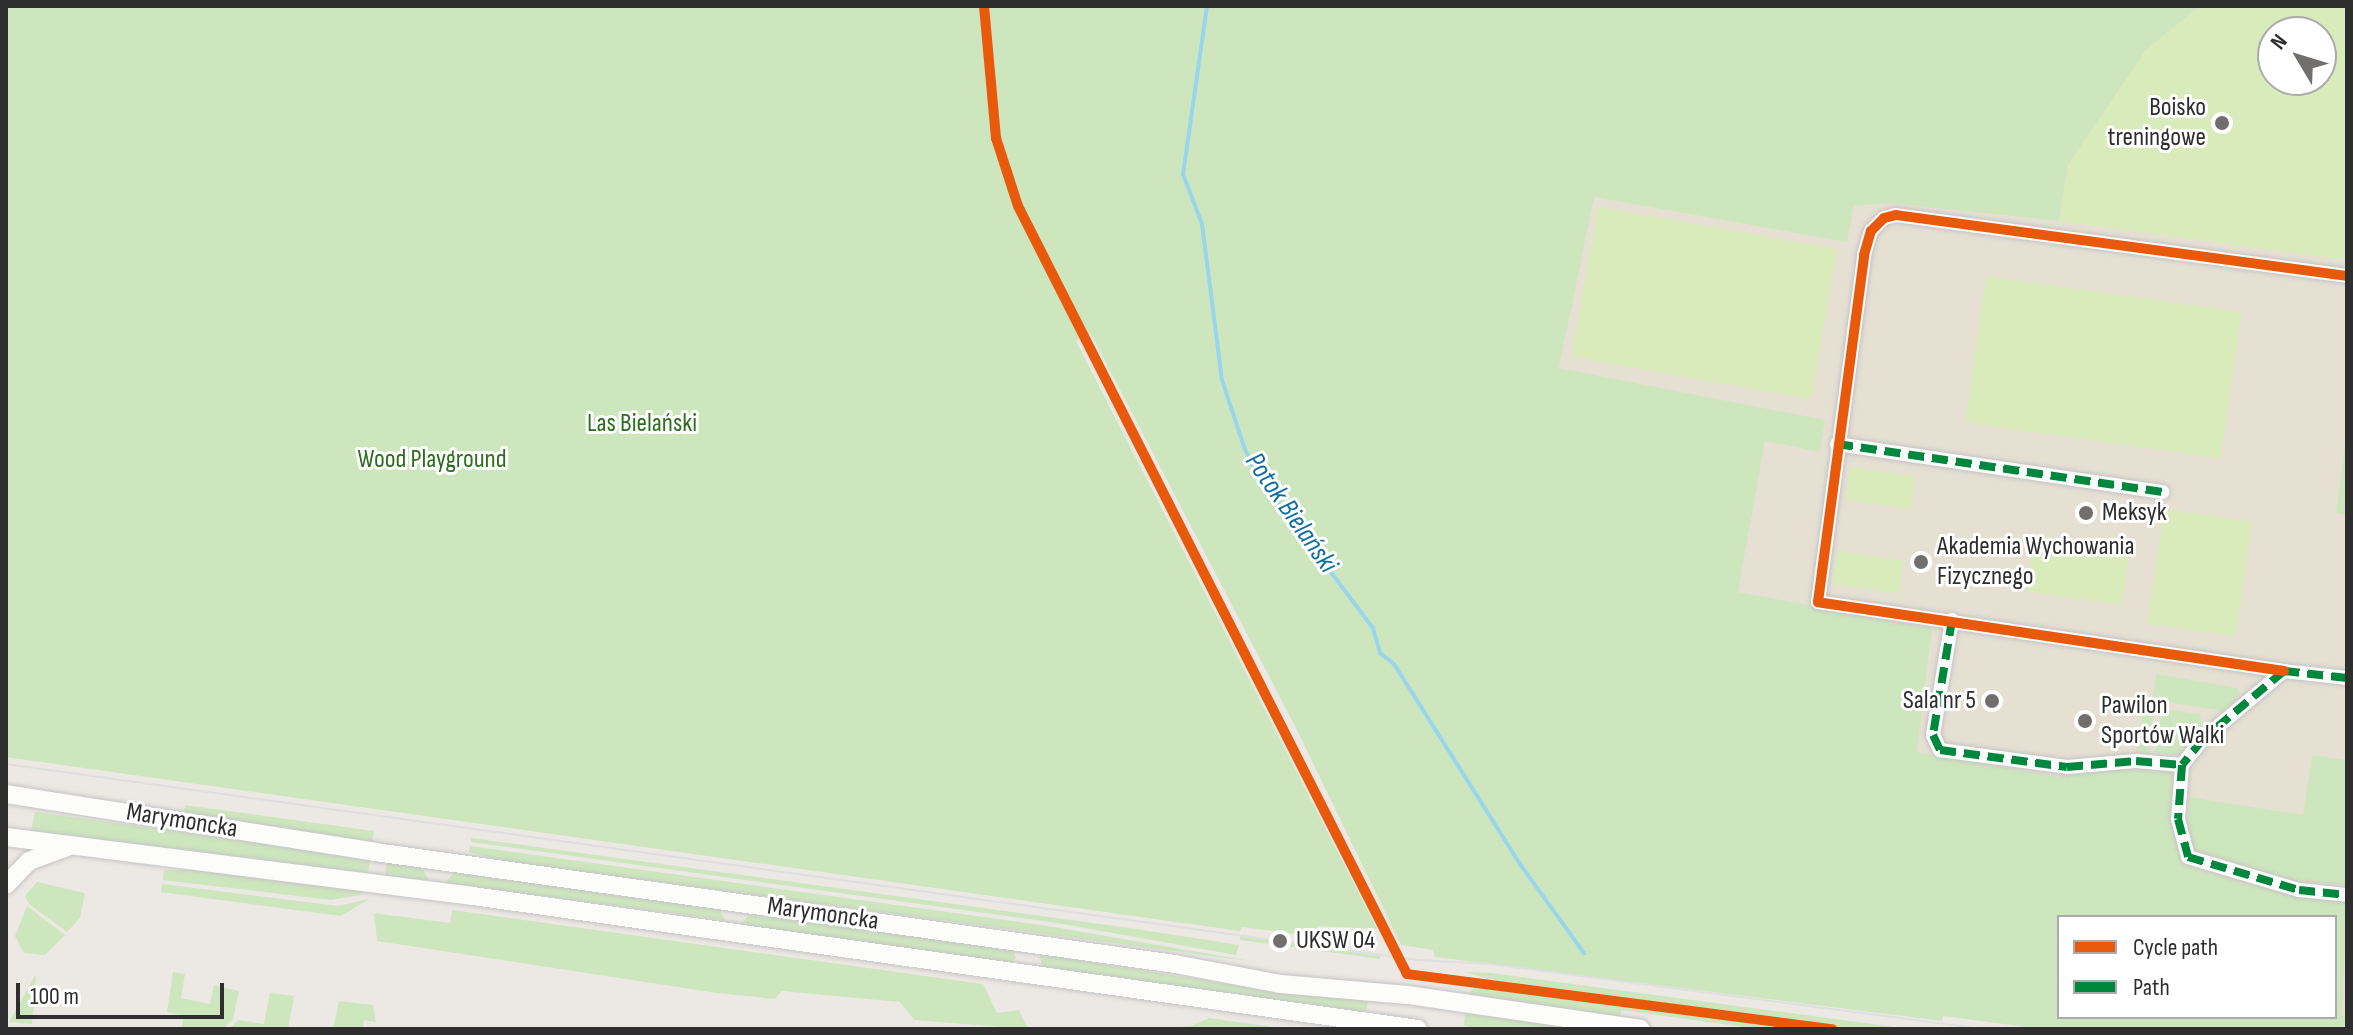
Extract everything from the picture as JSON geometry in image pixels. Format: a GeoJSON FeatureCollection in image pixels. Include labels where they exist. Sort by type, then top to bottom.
{"type":"FeatureCollection","features":[{"type":"Feature","properties":{"kind":"main road","name":"Marymoncka"},"geometry":{"type":"LineString","coordinates":[[6,794],[440,860],[1028,943],[1292,986],[1408,995],[1641,1029]]}},
{"type":"Feature","properties":{"kind":"main road","name":"Marymoncka"},"geometry":{"type":"LineString","coordinates":[[6,837],[436,891],[1410,1028]]}},
{"type":"Feature","properties":{"kind":"main road"},"geometry":{"type":"LineString","coordinates":[[6,885],[27,862],[73,845]]}},
{"type":"Feature","properties":{"kind":"main road"},"geometry":{"type":"LineString","coordinates":[[436,891],[440,860]]}},
{"type":"Feature","properties":{"kind":"main road"},"geometry":{"type":"LineString","coordinates":[[731,932],[736,901]]}},
{"type":"Feature","properties":{"kind":"main road"},"geometry":{"type":"LineString","coordinates":[[1024,973],[1028,943]]}},
{"type":"Feature","properties":{"kind":"main road"},"geometry":{"type":"LineString","coordinates":[[1408,995],[1410,1028]]}},
{"type":"Feature","properties":{"kind":"street"},"geometry":{"type":"LineString","coordinates":[[2347,276],[1931,219],[1884,218],[1866,243],[1818,602],[2347,678]]}},
{"type":"Feature","properties":{"kind":"street"},"geometry":{"type":"LineString","coordinates":[[1837,444],[2162,492]]}},
{"type":"Feature","properties":{"kind":"street"},"geometry":{"type":"LineString","coordinates":[[1952,620],[1933,735],[1940,750],[2067,767],[2136,761],[2182,765]]}},
{"type":"Feature","properties":{"kind":"street"},"geometry":{"type":"LineString","coordinates":[[2284,671],[2203,739],[2182,765],[2178,819],[2188,857],[2299,890],[2347,895]]}},
{"type":"Feature","properties":{"kind":"shaded area","name":"Akademia Wychowania Fizycznego"},"geometry":{"type":"Polygon","coordinates":[[[2129,6],[2347,6],[2347,1029],[2064,1029],[1420,208],[2129,6]]]}},
{"type":"Feature","properties":{"kind":"green space"},"geometry":{"type":"Polygon","coordinates":[[[6,6],[2200,6],[2146,50],[2068,165],[2059,221],[1889,203],[1854,206],[1847,242],[1594,197],[1559,368],[1825,420],[1820,452],[1765,441],[1738,592],[1932,628],[1917,752],[2059,777],[2110,769],[2174,772],[2181,859],[2198,870],[2295,895],[2347,902],[2342,1015],[2347,1017],[2347,1029],[2042,1029],[1943,1016],[1942,1021],[1435,957],[1433,950],[1401,945],[1297,730],[1091,334],[1076,341],[1377,929],[1318,926],[1316,937],[1242,927],[1240,931],[6,757],[6,6]]]}},
{"type":"Feature","properties":{"kind":"green space","name":"Boisko treningowe"},"geometry":{"type":"Polygon","coordinates":[[[2200,6],[2347,6],[2347,260],[2059,221],[2068,165],[2146,50],[2200,6]]]}},
{"type":"Feature","properties":{"kind":"green space"},"geometry":{"type":"Polygon","coordinates":[[[1598,207],[1837,249],[1811,399],[1572,357],[1598,207]]]}},
{"type":"Feature","properties":{"kind":"green space"},"geometry":{"type":"Polygon","coordinates":[[[1986,276],[2241,312],[2221,458],[1965,423],[1986,276]]]}},
{"type":"Feature","properties":{"kind":"green space"},"geometry":{"type":"Polygon","coordinates":[[[2347,428],[2347,515],[2336,513],[2347,428]]]}},
{"type":"Feature","properties":{"kind":"green space"},"geometry":{"type":"Polygon","coordinates":[[[1850,467],[1915,476],[1911,509],[1845,500],[1850,467]]]}},
{"type":"Feature","properties":{"kind":"green space"},"geometry":{"type":"Polygon","coordinates":[[[2164,509],[2252,521],[2236,636],[2148,624],[2164,509]]]}},
{"type":"Feature","properties":{"kind":"green space"},"geometry":{"type":"Polygon","coordinates":[[[2034,541],[2129,554],[2122,605],[2027,592],[2034,541]]]}},
{"type":"Feature","properties":{"kind":"green space"},"geometry":{"type":"Polygon","coordinates":[[[1837,551],[1903,560],[1899,593],[1832,584],[1837,551]]]}},
{"type":"Feature","properties":{"kind":"green space"},"geometry":{"type":"Polygon","coordinates":[[[2156,674],[2238,688],[2240,693],[2226,711],[2152,700],[2156,674]]]}},
{"type":"Feature","properties":{"kind":"green space"},"geometry":{"type":"Polygon","coordinates":[[[2143,709],[2151,710],[2153,718],[2149,753],[2137,752],[2143,709]]]}},
{"type":"Feature","properties":{"kind":"green space"},"geometry":{"type":"Polygon","coordinates":[[[2162,709],[2200,714],[2202,730],[2184,755],[2155,753],[2162,709]]]}},
{"type":"Feature","properties":{"kind":"green space"},"geometry":{"type":"Polygon","coordinates":[[[2312,755],[2347,760],[2347,885],[2294,881],[2193,850],[2188,834],[2189,797],[2303,815],[2312,755]]]}},
{"type":"Feature","properties":{"kind":"green space"},"geometry":{"type":"Polygon","coordinates":[[[185,805],[374,832],[372,843],[184,812],[185,805]]]}},
{"type":"Feature","properties":{"kind":"green space"},"geometry":{"type":"Polygon","coordinates":[[[35,812],[370,858],[368,873],[31,832],[35,812]]]}},
{"type":"Feature","properties":{"kind":"green space"},"geometry":{"type":"Polygon","coordinates":[[[471,838],[1239,945],[1236,955],[1051,922],[471,842],[471,838]]]}},
{"type":"Feature","properties":{"kind":"green space"},"geometry":{"type":"Polygon","coordinates":[[[470,846],[1048,926],[1256,962],[507,862],[469,852],[470,846]]]}},
{"type":"Feature","properties":{"kind":"green space"},"geometry":{"type":"Polygon","coordinates":[[[387,860],[421,867],[429,880],[385,876],[387,860]]]}},
{"type":"Feature","properties":{"kind":"green space"},"geometry":{"type":"Polygon","coordinates":[[[164,870],[227,870],[366,889],[360,895],[331,900],[163,880],[164,870]]]}},
{"type":"Feature","properties":{"kind":"green space"},"geometry":{"type":"Polygon","coordinates":[[[456,871],[719,908],[725,920],[444,883],[456,871]]]}},
{"type":"Feature","properties":{"kind":"green space"},"geometry":{"type":"Polygon","coordinates":[[[37,882],[85,893],[80,918],[67,932],[29,904],[25,896],[37,882]]]}},
{"type":"Feature","properties":{"kind":"green space"},"geometry":{"type":"Polygon","coordinates":[[[162,884],[338,906],[369,899],[341,916],[161,892],[162,884]]]}},
{"type":"Feature","properties":{"kind":"green space"},"geometry":{"type":"Polygon","coordinates":[[[27,906],[65,935],[45,955],[24,953],[15,936],[27,906]]]}},
{"type":"Feature","properties":{"kind":"green space"},"geometry":{"type":"Polygon","coordinates":[[[452,910],[983,984],[997,1013],[1019,1010],[1028,1029],[914,1020],[900,1002],[782,991],[775,999],[717,993],[377,941],[374,913],[450,923],[452,910]]]}},
{"type":"Feature","properties":{"kind":"green space"},"geometry":{"type":"Polygon","coordinates":[[[751,913],[1012,948],[1016,958],[1011,963],[740,925],[751,913]]]}},
{"type":"Feature","properties":{"kind":"green space"},"geometry":{"type":"Polygon","coordinates":[[[1240,936],[1380,956],[1380,959],[1240,940],[1240,936]]]}},
{"type":"Feature","properties":{"kind":"green space"},"geometry":{"type":"Polygon","coordinates":[[[1040,954],[1258,989],[1368,1001],[1366,1012],[1042,967],[1040,954]]]}},
{"type":"Feature","properties":{"kind":"green space"},"geometry":{"type":"Polygon","coordinates":[[[173,972],[185,974],[181,998],[210,1004],[214,985],[239,991],[233,1019],[223,1029],[182,1029],[183,1016],[167,1012],[173,972]]]}},
{"type":"Feature","properties":{"kind":"green space"},"geometry":{"type":"Polygon","coordinates":[[[1467,972],[1910,1029],[1854,1029],[1488,979],[1467,972]]]}},
{"type":"Feature","properties":{"kind":"green space"},"geometry":{"type":"Polygon","coordinates":[[[35,976],[32,1024],[9,1022],[35,976]]]}},
{"type":"Feature","properties":{"kind":"green space"},"geometry":{"type":"Polygon","coordinates":[[[1480,982],[1770,1024],[1769,1029],[1758,1029],[1621,1010],[1620,1017],[1468,994],[1480,982]]]}},
{"type":"Feature","properties":{"kind":"green space"},"geometry":{"type":"Polygon","coordinates":[[[270,993],[294,996],[288,1029],[229,1029],[238,1020],[264,1024],[270,993]]]}},
{"type":"Feature","properties":{"kind":"green space"},"geometry":{"type":"Polygon","coordinates":[[[339,1001],[373,1005],[376,1022],[364,1020],[363,1029],[333,1029],[339,1001]]]}},
{"type":"Feature","properties":{"kind":"green space"},"geometry":{"type":"Polygon","coordinates":[[[1465,1013],[1578,1029],[1482,1029],[1464,1026],[1465,1013]]]}},
{"type":"Feature","properties":{"kind":"green space"},"geometry":{"type":"Polygon","coordinates":[[[1209,1018],[1288,1029],[1139,1029],[1191,1026],[1209,1018]]]}},
{"type":"Feature","properties":{"kind":"waterway","name":"Potok Bielański"},"geometry":{"type":"LineString","coordinates":[[1207,6],[1183,174],[1202,224],[1222,380],[1244,447],[1255,471],[1373,628],[1380,653],[1394,664],[1520,864],[1584,953]]}},
{"type":"Feature","properties":{"kind":"tram line"},"geometry":{"type":"LineString","coordinates":[[6,764],[1417,960],[1490,964],[1983,1029]]}},
{"type":"Feature","properties":{"kind":"marked path"},"geometry":{"type":"LineString","coordinates":[[1837,444],[2162,492]]}},
{"type":"Feature","properties":{"kind":"marked path"},"geometry":{"type":"LineString","coordinates":[[1952,620],[1933,735],[1940,750],[2067,767],[2136,761],[2182,765]]}},
{"type":"Feature","properties":{"kind":"marked path"},"geometry":{"type":"LineString","coordinates":[[2347,678],[2284,671],[2203,739],[2182,765],[2178,819],[2188,857],[2299,890],[2347,895]]}},
{"type":"Feature","properties":{"kind":"cycle path"},"geometry":{"type":"LineString","coordinates":[[984,6],[996,138],[1018,206],[1407,974],[1832,1029]]}},
{"type":"Feature","properties":{"kind":"cycle path"},"geometry":{"type":"LineString","coordinates":[[2284,671],[1818,602],[1864,255],[1871,231],[1884,218],[1896,215],[2347,276]]}},
{"type":"Feature","properties":{"kind":"place","name":"Boisko treningowe"},"geometry":{"type":"Point","coordinates":[2222,123]}},
{"type":"Feature","properties":{"kind":"place","name":"Meksyk"},"geometry":{"type":"Point","coordinates":[2086,513]}},
{"type":"Feature","properties":{"kind":"place","name":"Akademia Wychowania Fizycznego"},"geometry":{"type":"Point","coordinates":[1921,562]}},
{"type":"Feature","properties":{"kind":"place","name":"Sala nr 5"},"geometry":{"type":"Point","coordinates":[1992,701]}},
{"type":"Feature","properties":{"kind":"place","name":"Pawilon Sportów Walki"},"geometry":{"type":"Point","coordinates":[2085,721]}},
{"type":"Feature","properties":{"kind":"place","name":"UKSW 04"},"geometry":{"type":"Point","coordinates":[1280,941]}},
{"type":"Feature","properties":{"kind":"park label","name":"Las Bielański"},"geometry":{"type":"Point","coordinates":[642,424]}},
{"type":"Feature","properties":{"kind":"park label","name":"Wood Playground"},"geometry":{"type":"Point","coordinates":[432,460]}}]}
